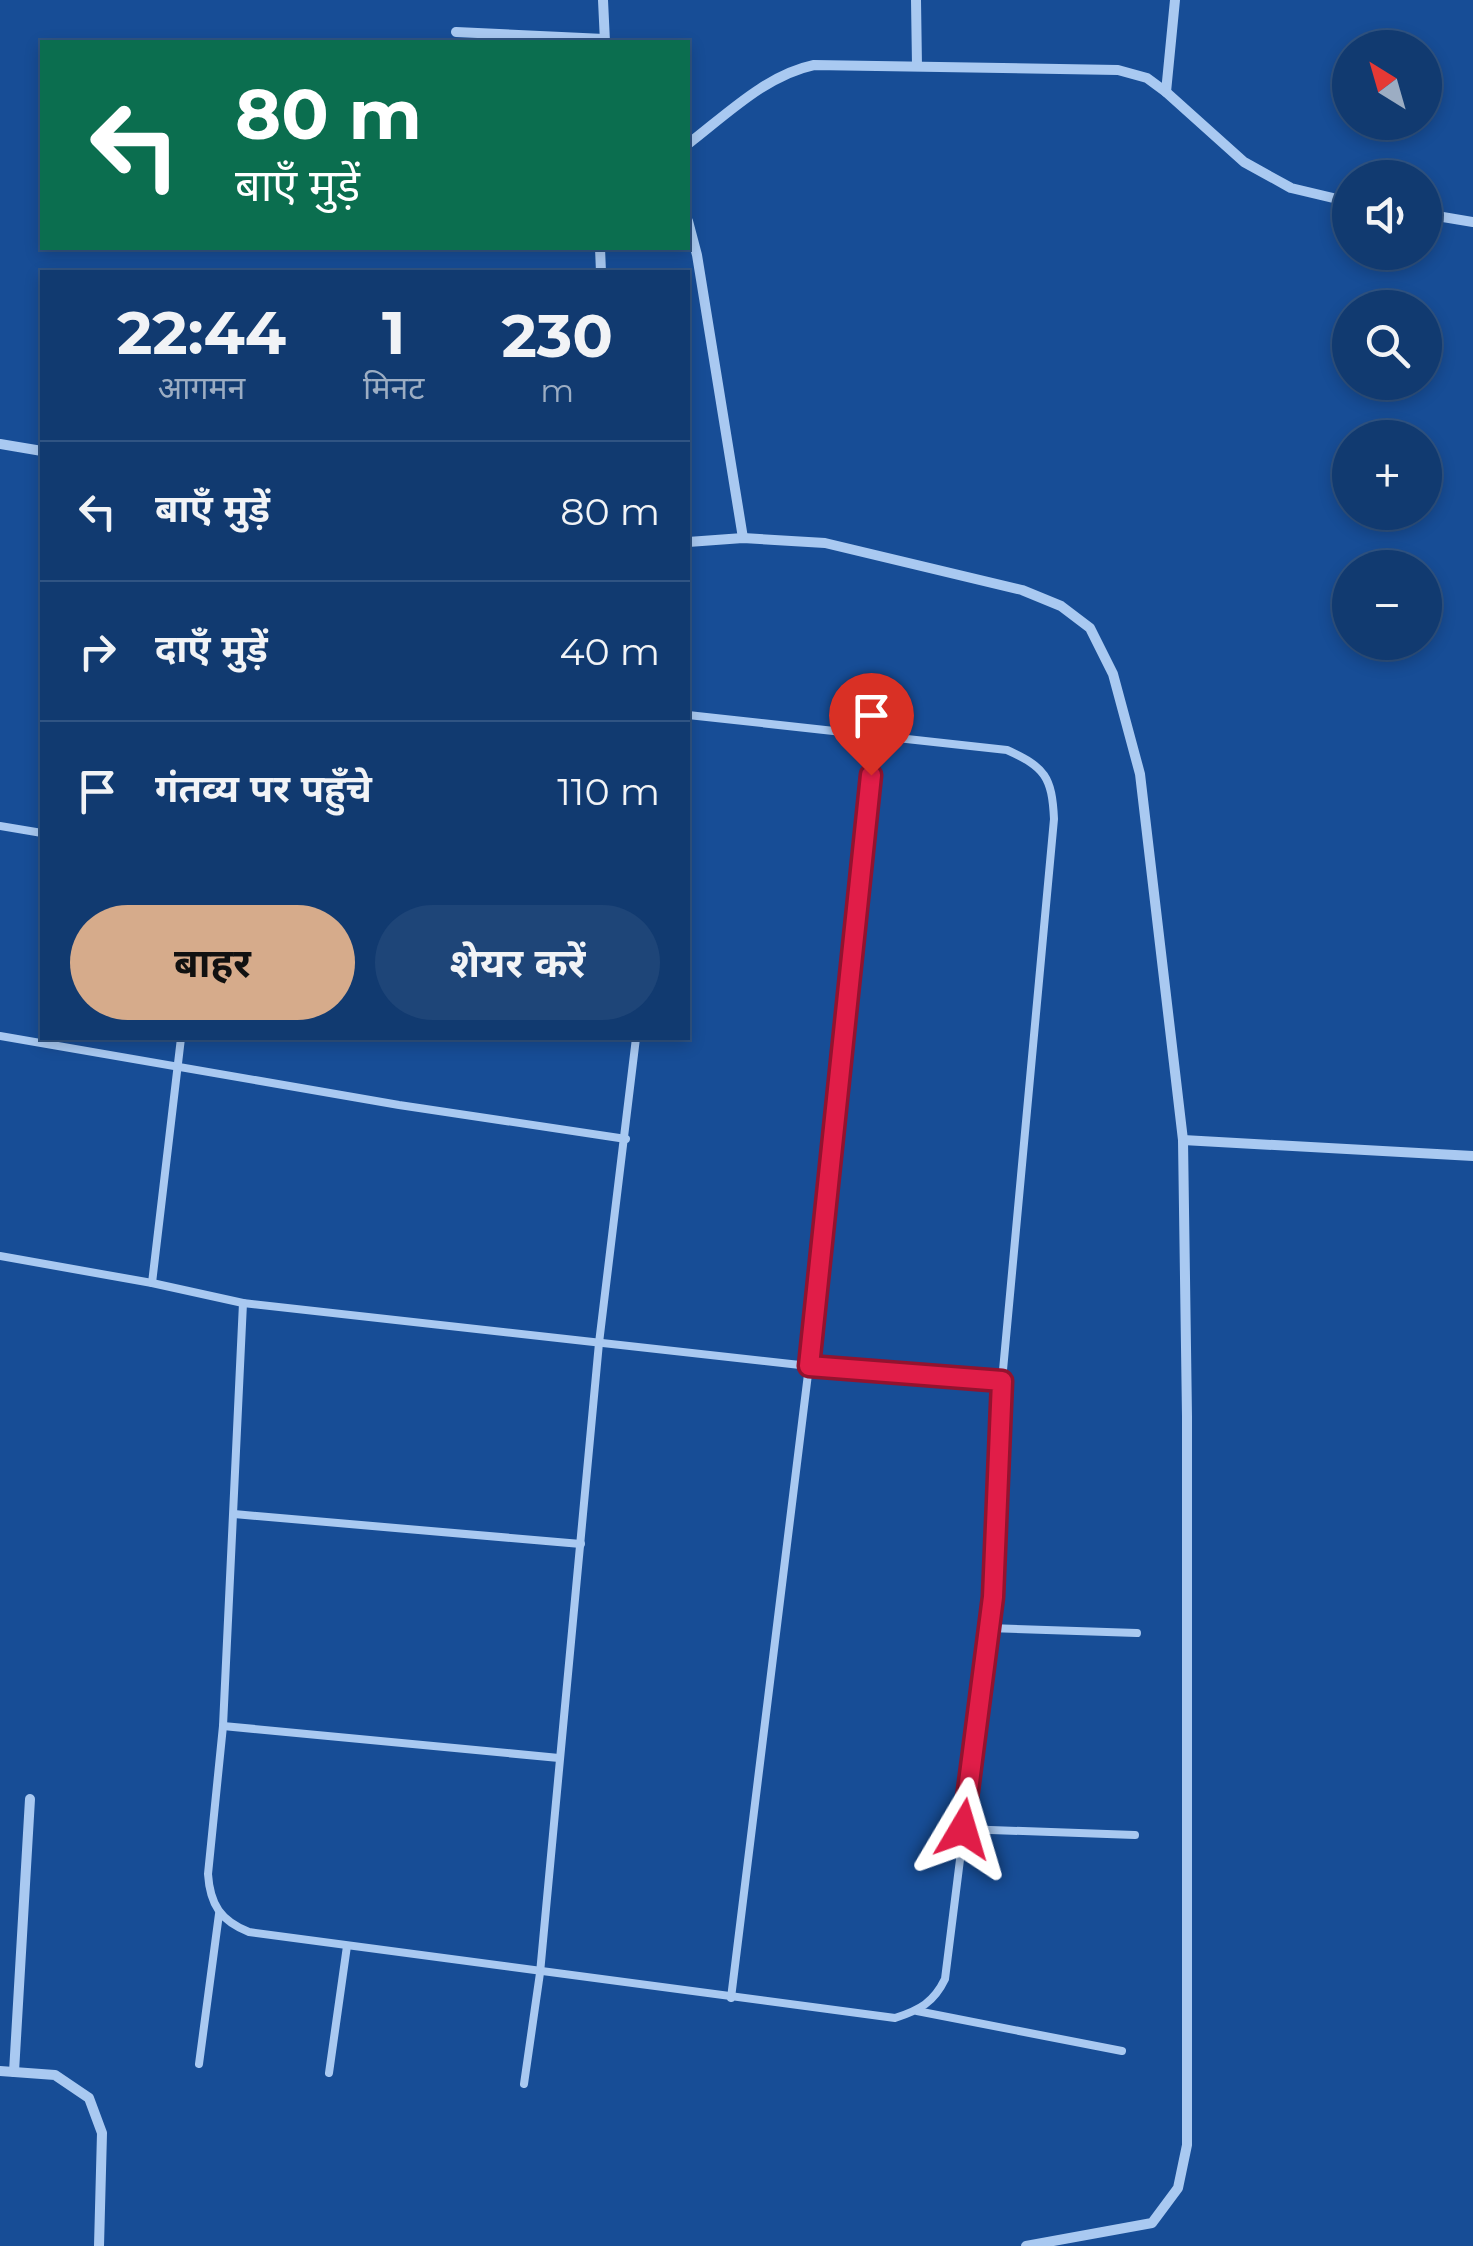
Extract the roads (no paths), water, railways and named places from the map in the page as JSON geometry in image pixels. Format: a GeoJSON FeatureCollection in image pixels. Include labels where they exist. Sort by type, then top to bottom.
{"type":"FeatureCollection","features":[{"type":"Feature","properties":{"kind":"street"},"geometry":{"type":"LineString","coordinates":[[456,32],[605,40],[604,0]]}},
{"type":"Feature","properties":{"kind":"street"},"geometry":{"type":"LineString","coordinates":[[916,0],[917,66]]}},
{"type":"Feature","properties":{"kind":"street"},"geometry":{"type":"LineString","coordinates":[[1166,92],[1175,0]]}},
{"type":"Feature","properties":{"kind":"street"},"geometry":{"type":"LineString","coordinates":[[690,143],[793,69],[814,65],[1118,70],[1147,78],[1244,162],[1291,188],[1332,198]]}},
{"type":"Feature","properties":{"kind":"street"},"geometry":{"type":"LineString","coordinates":[[1442,217],[1473,222]]}},
{"type":"Feature","properties":{"kind":"street"},"geometry":{"type":"LineString","coordinates":[[690,230],[743,538]]}},
{"type":"Feature","properties":{"kind":"street"},"geometry":{"type":"LineString","coordinates":[[0,444],[40,451]]}},
{"type":"Feature","properties":{"kind":"street"},"geometry":{"type":"LineString","coordinates":[[690,542],[743,538],[824,543],[1022,590],[1061,606],[1090,628],[1113,674],[1140,774],[1182,1140],[1188,1416],[1187,2145],[1178,2188],[1152,2223],[1026,2246]]}},
{"type":"Feature","properties":{"kind":"street"},"geometry":{"type":"LineString","coordinates":[[1182,1140],[1473,1156]]}},
{"type":"Feature","properties":{"kind":"street"},"geometry":{"type":"LineString","coordinates":[[14,2072],[30,1799]]}},
{"type":"Feature","properties":{"kind":"street"},"geometry":{"type":"LineString","coordinates":[[0,2071],[56,2075],[89,2098],[102,2132],[99,2246]]}},
{"type":"Feature","properties":{"kind":"lane"},"geometry":{"type":"LineString","coordinates":[[243,1304],[223,1726],[208,1874],[210,1895],[219,1914],[249,1932],[895,2018],[917,2011],[936,1997],[945,1979],[989,1628],[1002,1381],[1054,819],[1052,787],[1035,763],[1006,750],[690,715]]}},
{"type":"Feature","properties":{"kind":"lane"},"geometry":{"type":"LineString","coordinates":[[731,1998],[809,1366],[876,736]]}},
{"type":"Feature","properties":{"kind":"lane"},"geometry":{"type":"LineString","coordinates":[[0,826],[40,832]]}},
{"type":"Feature","properties":{"kind":"lane"},"geometry":{"type":"LineString","coordinates":[[0,1036],[398,1105],[626,1139]]}},
{"type":"Feature","properties":{"kind":"lane"},"geometry":{"type":"LineString","coordinates":[[152,1283],[181,1040]]}},
{"type":"Feature","properties":{"kind":"lane"},"geometry":{"type":"LineString","coordinates":[[524,2084],[540,1972],[599,1343],[636,1040]]}},
{"type":"Feature","properties":{"kind":"lane"},"geometry":{"type":"LineString","coordinates":[[0,1256],[243,1304],[809,1366],[1002,1381]]}},
{"type":"Feature","properties":{"kind":"lane"},"geometry":{"type":"LineString","coordinates":[[234,1514],[581,1544]]}},
{"type":"Feature","properties":{"kind":"lane"},"geometry":{"type":"LineString","coordinates":[[989,1628],[1138,1633]]}},
{"type":"Feature","properties":{"kind":"lane"},"geometry":{"type":"LineString","coordinates":[[223,1726],[559,1758]]}},
{"type":"Feature","properties":{"kind":"lane"},"geometry":{"type":"LineString","coordinates":[[963,1829],[1135,1836]]}},
{"type":"Feature","properties":{"kind":"lane"},"geometry":{"type":"LineString","coordinates":[[198,2064],[219,1914]]}},
{"type":"Feature","properties":{"kind":"lane"},"geometry":{"type":"LineString","coordinates":[[329,2074],[347,1946]]}},
{"type":"Feature","properties":{"kind":"lane"},"geometry":{"type":"LineString","coordinates":[[917,2011],[1122,2051]]}}]}
